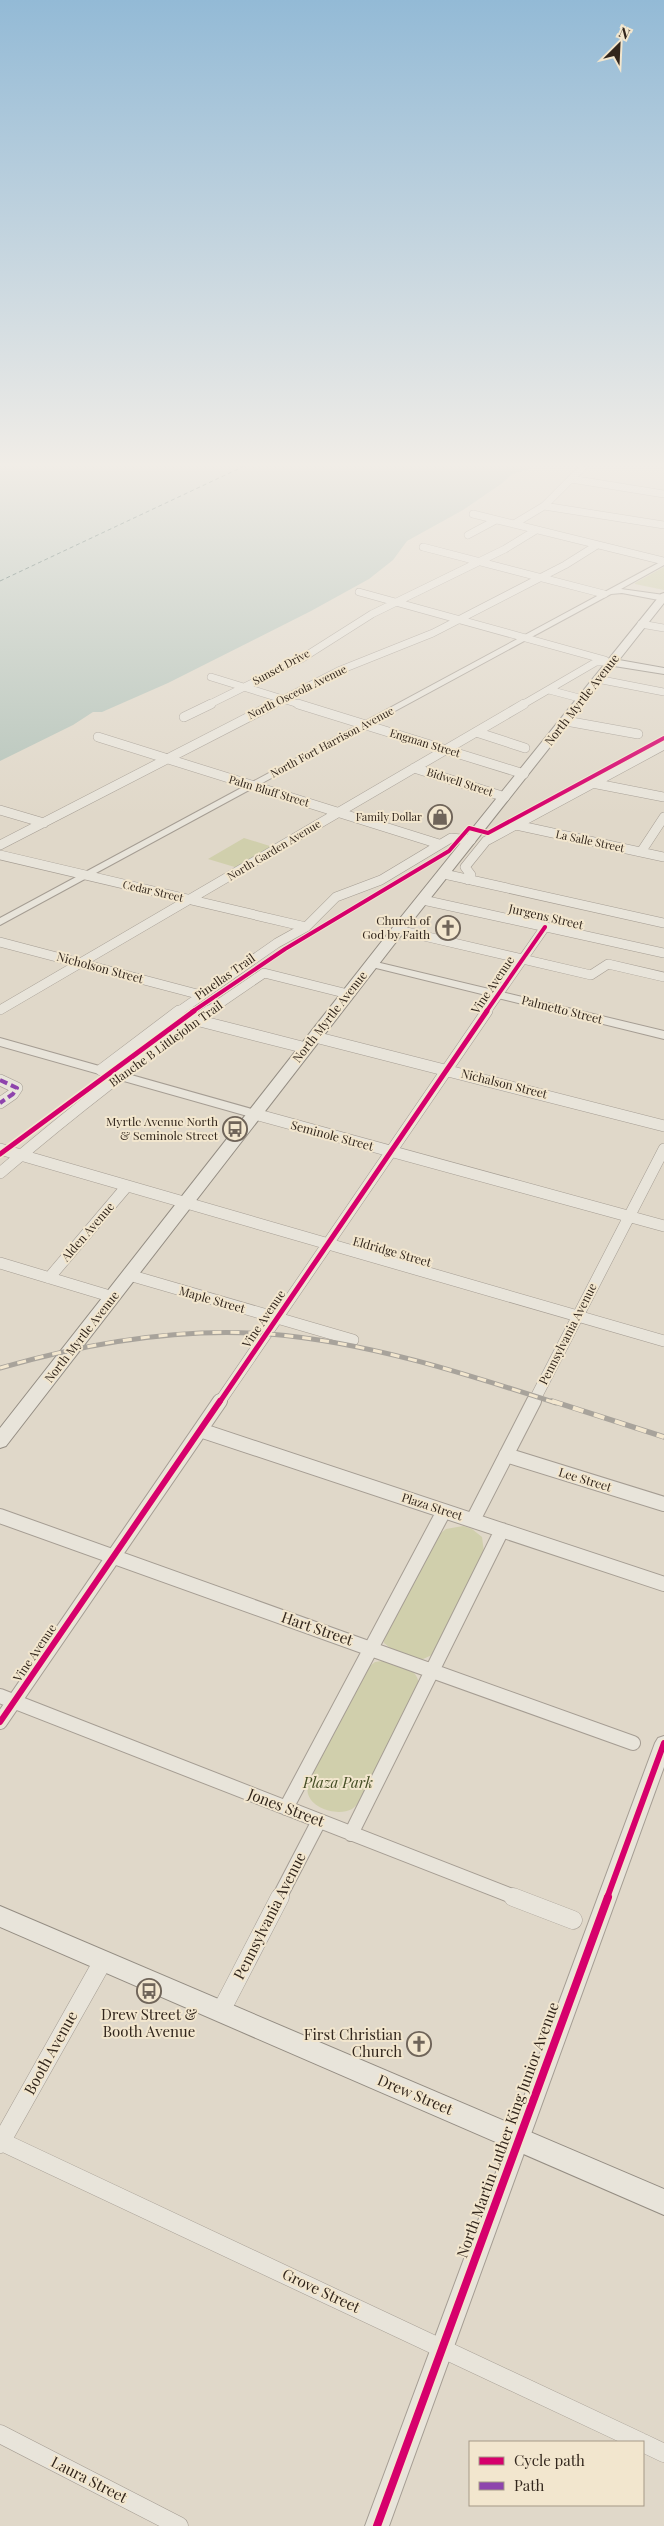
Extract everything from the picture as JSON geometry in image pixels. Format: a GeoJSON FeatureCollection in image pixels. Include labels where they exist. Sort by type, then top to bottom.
{"type":"FeatureCollection","features":[{"type":"Feature","properties":{"kind":"main road","name":"North Myrtle Avenue"},"geometry":{"type":"LineString","coordinates":[[0,1441],[398,930],[506,797],[663,597]]}},
{"type":"Feature","properties":{"kind":"main road"},"geometry":{"type":"LineString","coordinates":[[612,662],[664,671]]}},
{"type":"Feature","properties":{"kind":"main road","name":"Drew Street"},"geometry":{"type":"LineString","coordinates":[[0,1916],[664,2202]]}},
{"type":"Feature","properties":{"kind":"street","name":"Sunset Drive"},"geometry":{"type":"LineString","coordinates":[[184,717],[301,659],[366,617],[442,580]]}},
{"type":"Feature","properties":{"kind":"street","name":"North Osceola Avenue"},"geometry":{"type":"LineString","coordinates":[[0,845],[338,671],[423,638],[536,580]]}},
{"type":"Feature","properties":{"kind":"street"},"geometry":{"type":"LineString","coordinates":[[548,580],[604,594],[622,590],[663,597]]}},
{"type":"Feature","properties":{"kind":"street","name":"North Fort Harrison Avenue"},"geometry":{"type":"LineString","coordinates":[[0,922],[630,580]]}},
{"type":"Feature","properties":{"kind":"street"},"geometry":{"type":"LineString","coordinates":[[359,592],[612,662]]}},
{"type":"Feature","properties":{"kind":"street"},"geometry":{"type":"LineString","coordinates":[[641,624],[664,628]]}},
{"type":"Feature","properties":{"kind":"street","name":"North Garden Avenue"},"geometry":{"type":"LineString","coordinates":[[0,1010],[82,964],[596,662],[612,662]]}},
{"type":"Feature","properties":{"kind":"street","name":"Engman Street"},"geometry":{"type":"LineString","coordinates":[[211,676],[524,774]]}},
{"type":"Feature","properties":{"kind":"street"},"geometry":{"type":"LineString","coordinates":[[598,679],[664,692]]}},
{"type":"Feature","properties":{"kind":"street"},"geometry":{"type":"LineString","coordinates":[[549,690],[583,699]]}},
{"type":"Feature","properties":{"kind":"street"},"geometry":{"type":"LineString","coordinates":[[566,721],[638,734]]}},
{"type":"Feature","properties":{"kind":"street"},"geometry":{"type":"LineString","coordinates":[[476,732],[525,748]]}},
{"type":"Feature","properties":{"kind":"street","name":"Palm Bluff Street"},"geometry":{"type":"LineString","coordinates":[[98,737],[439,844]]}},
{"type":"Feature","properties":{"kind":"street"},"geometry":{"type":"LineString","coordinates":[[468,880],[471,875],[465,867],[486,842],[664,745]]}},
{"type":"Feature","properties":{"kind":"street","name":"Bidwell Street"},"geometry":{"type":"LineString","coordinates":[[414,768],[506,797]]}},
{"type":"Feature","properties":{"kind":"street"},"geometry":{"type":"LineString","coordinates":[[592,783],[664,797]]}},
{"type":"Feature","properties":{"kind":"street"},"geometry":{"type":"LineString","coordinates":[[0,810],[44,823]]}},
{"type":"Feature","properties":{"kind":"street"},"geometry":{"type":"LineString","coordinates":[[641,852],[664,817]]}},
{"type":"Feature","properties":{"kind":"street","name":"La Salle Street"},"geometry":{"type":"LineString","coordinates":[[516,825],[664,857]]}},
{"type":"Feature","properties":{"kind":"street","name":"Blanche B Littlejohn Trail"},"geometry":{"type":"LineString","coordinates":[[101,1070],[201,994],[306,926],[336,897],[381,880],[439,844],[456,837],[471,840]]}},
{"type":"Feature","properties":{"kind":"street","name":"Cedar Street"},"geometry":{"type":"LineString","coordinates":[[0,855],[306,926]]}},
{"type":"Feature","properties":{"kind":"street"},"geometry":{"type":"LineString","coordinates":[[444,874],[664,922]]}},
{"type":"Feature","properties":{"kind":"street","name":"Jurgens Street"},"geometry":{"type":"LineString","coordinates":[[423,900],[664,953]]}},
{"type":"Feature","properties":{"kind":"street","name":"Vine Avenue"},"geometry":{"type":"LineString","coordinates":[[0,1722],[7,1699],[113,1557],[545,927]]}},
{"type":"Feature","properties":{"kind":"street"},"geometry":{"type":"LineString","coordinates":[[398,930],[591,975],[608,964],[664,977]]}},
{"type":"Feature","properties":{"kind":"street","name":"Nicholson Street"},"geometry":{"type":"LineString","coordinates":[[0,942],[201,994]]}},
{"type":"Feature","properties":{"kind":"street","name":"Palmetto Street"},"geometry":{"type":"LineString","coordinates":[[372,964],[664,1035]]}},
{"type":"Feature","properties":{"kind":"street","name":"Blanche B Littlejohn Trail"},"geometry":{"type":"LineString","coordinates":[[0,1173],[45,1134],[196,1020],[264,973],[348,994]]}},
{"type":"Feature","properties":{"kind":"street"},"geometry":{"type":"LineString","coordinates":[[196,1020],[311,1042]]}},
{"type":"Feature","properties":{"kind":"street","name":"Seminole Street"},"geometry":{"type":"LineString","coordinates":[[0,1042],[390,1152],[664,1226]]}},
{"type":"Feature","properties":{"kind":"street","name":"Nichalson Street"},"geometry":{"type":"LineString","coordinates":[[311,1042],[447,1070],[664,1126]]}},
{"type":"Feature","properties":{"kind":"street"},"geometry":{"type":"LineString","coordinates":[[0,1080],[17,1088],[13,1094],[0,1103]]}},
{"type":"Feature","properties":{"kind":"street","name":"Eldridge Street"},"geometry":{"type":"LineString","coordinates":[[0,1149],[664,1341]]}},
{"type":"Feature","properties":{"kind":"street","name":"Pennsylvania Avenue"},"geometry":{"type":"LineString","coordinates":[[473,1520],[664,1149]]}},
{"type":"Feature","properties":{"kind":"street","name":"Alden Avenue"},"geometry":{"type":"LineString","coordinates":[[49,1278],[127,1186]]}},
{"type":"Feature","properties":{"kind":"street"},"geometry":{"type":"LineString","coordinates":[[0,1263],[113,1297]]}},
{"type":"Feature","properties":{"kind":"street","name":"Maple Street"},"geometry":{"type":"LineString","coordinates":[[129,1275],[353,1340]]}},
{"type":"Feature","properties":{"kind":"street","name":"Plaza Street"},"geometry":{"type":"LineString","coordinates":[[200,1430],[664,1584]]}},
{"type":"Feature","properties":{"kind":"street","name":"Lee Street"},"geometry":{"type":"LineString","coordinates":[[506,1455],[664,1504]]}},
{"type":"Feature","properties":{"kind":"street"},"geometry":{"type":"LineString","coordinates":[[286,1808],[444,1511]]}},
{"type":"Feature","properties":{"kind":"street","name":"Hart Street"},"geometry":{"type":"LineString","coordinates":[[0,1516],[633,1743]]}},
{"type":"Feature","properties":{"kind":"street"},"geometry":{"type":"LineString","coordinates":[[351,1834],[502,1530]]}},
{"type":"Feature","properties":{"kind":"street","name":"Jones Street"},"geometry":{"type":"LineString","coordinates":[[7,1699],[573,1920]]}},
{"type":"Feature","properties":{"kind":"street","name":"North Martin Luther King Junior Avenue"},"geometry":{"type":"LineString","coordinates":[[376,2526],[664,1743]]}},
{"type":"Feature","properties":{"kind":"street","name":"Pennsylvania Avenue"},"geometry":{"type":"LineString","coordinates":[[221,2012],[319,1821]]}},
{"type":"Feature","properties":{"kind":"street","name":"Booth Avenue"},"geometry":{"type":"LineString","coordinates":[[1,2142],[103,1961]]}},
{"type":"Feature","properties":{"kind":"street","name":"Grove Street"},"geometry":{"type":"LineString","coordinates":[[1,2142],[638,2441]]}},
{"type":"Feature","properties":{"kind":"street","name":"Laura Street"},"geometry":{"type":"LineString","coordinates":[[0,2434],[179,2526]]}},
{"type":"Feature","properties":{"kind":"street","name":"Grove Street"},"geometry":{"type":"LineString","coordinates":[[644,2444],[664,2453]]}},
{"type":"Feature","properties":{"kind":"green space"},"geometry":{"type":"Polygon","coordinates":[[[641,580],[664,580],[664,590],[635,584],[641,580]]]}},
{"type":"Feature","properties":{"kind":"green space"},"geometry":{"type":"Polygon","coordinates":[[[244,838],[273,847],[238,868],[208,859],[244,838]]]}},
{"type":"Feature","properties":{"kind":"green space"},"geometry":{"type":"Polygon","coordinates":[[[463,1526],[472,1529],[482,1537],[484,1552],[434,1654],[421,1660],[394,1651],[384,1643],[383,1638],[437,1536],[446,1529],[463,1526]]]}},
{"type":"Feature","properties":{"kind":"green space","name":"Plaza Park"},"geometry":{"type":"Polygon","coordinates":[[[382,1661],[405,1666],[414,1673],[419,1683],[361,1801],[347,1811],[334,1812],[321,1808],[311,1800],[308,1794],[312,1772],[366,1669],[375,1662],[382,1661]]]}},
{"type":"Feature","properties":{"kind":"shaded area"},"geometry":{"type":"Polygon","coordinates":[[[0,580],[367,580],[311,611],[168,683],[102,712],[93,712],[73,725],[0,761],[0,580]]]}},
{"type":"Feature","properties":{"kind":"railway"},"geometry":{"type":"LineString","coordinates":[[0,1368],[66,1351],[133,1339],[201,1333],[269,1334],[306,1338],[378,1351],[450,1370],[556,1403]]}},
{"type":"Feature","properties":{"kind":"railway"},"geometry":{"type":"LineString","coordinates":[[552,1401],[664,1437]]}},
{"type":"Feature","properties":{"kind":"marked path"},"geometry":{"type":"LineString","coordinates":[[0,1080],[17,1088],[13,1094],[0,1103]]}},
{"type":"Feature","properties":{"kind":"cycle path","name":"Pinellas Trail"},"geometry":{"type":"LineString","coordinates":[[0,1154],[212,998],[285,949],[449,851],[469,828],[488,833],[664,738]]}},
{"type":"Feature","properties":{"kind":"cycle path"},"geometry":{"type":"LineString","coordinates":[[0,1722],[545,927]]}},
{"type":"Feature","properties":{"kind":"cycle path"},"geometry":{"type":"LineString","coordinates":[[377,2526],[664,1743]]}},
{"type":"Feature","properties":{"kind":"place","name":"Family Dollar"},"geometry":{"type":"Point","coordinates":[440,817]}},
{"type":"Feature","properties":{"kind":"place","name":"Church of God by Faith"},"geometry":{"type":"Point","coordinates":[448,928]}},
{"type":"Feature","properties":{"kind":"place","name":"Myrtle Avenue North & Seminole Street"},"geometry":{"type":"Point","coordinates":[235,1129]}},
{"type":"Feature","properties":{"kind":"place","name":"Drew Street & Booth Avenue"},"geometry":{"type":"Point","coordinates":[149,1991]}},
{"type":"Feature","properties":{"kind":"place","name":"First Christian Church"},"geometry":{"type":"Point","coordinates":[419,2044]}}]}
